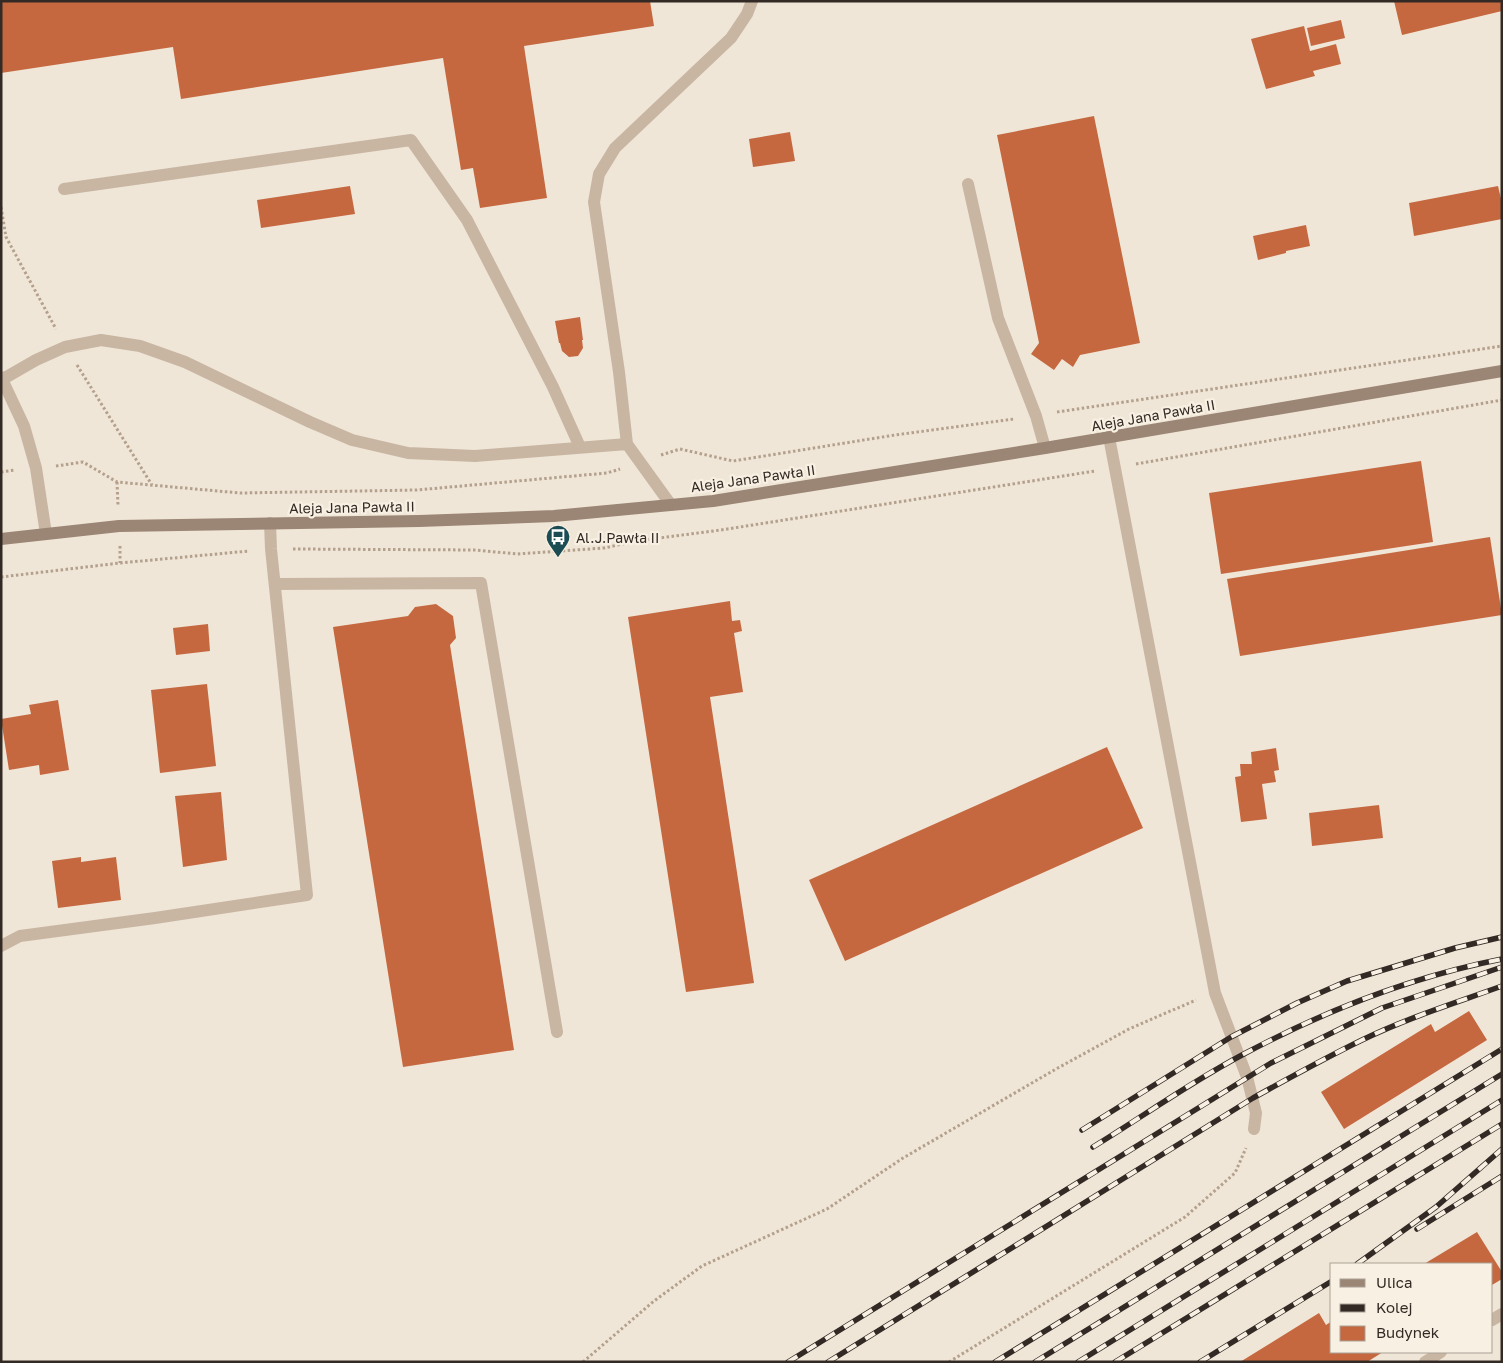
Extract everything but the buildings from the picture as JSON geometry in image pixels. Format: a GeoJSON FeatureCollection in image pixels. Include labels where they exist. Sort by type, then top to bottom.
{"type":"FeatureCollection","features":[{"type":"Feature","properties":{"kind":"main road","name":"Aleja Jana Pawła II"},"geometry":{"type":"LineString","coordinates":[[1,539],[119,526],[554,516],[670,505],[722,499],[1045,448],[1502,371]]}},
{"type":"Feature","properties":{"kind":"street"},"geometry":{"type":"LineString","coordinates":[[670,505],[627,444],[619,372],[594,202],[599,174],[615,148],[731,38],[747,14],[752,1]]}},
{"type":"Feature","properties":{"kind":"street"},"geometry":{"type":"LineString","coordinates":[[64,189],[411,140],[468,220],[553,387],[580,447]]}},
{"type":"Feature","properties":{"kind":"street"},"geometry":{"type":"LineString","coordinates":[[968,184],[998,318],[1036,416],[1045,448]]}},
{"type":"Feature","properties":{"kind":"street"},"geometry":{"type":"LineString","coordinates":[[46,534],[36,468],[24,426],[2,378],[65,347],[101,340],[140,346],[186,362],[310,422],[352,440],[408,453],[475,456],[627,444]]}},
{"type":"Feature","properties":{"kind":"street"},"geometry":{"type":"LineString","coordinates":[[1109,437],[1215,993],[1249,1084],[1256,1113],[1254,1129]]}},
{"type":"Feature","properties":{"kind":"street"},"geometry":{"type":"LineString","coordinates":[[1,946],[20,936],[307,895],[274,584],[270,523]]}},
{"type":"Feature","properties":{"kind":"street"},"geometry":{"type":"LineString","coordinates":[[274,584],[481,582],[557,1032]]}},
{"type":"Feature","properties":{"kind":"street"},"geometry":{"type":"LineString","coordinates":[[1425,1362],[1439,1353]]}},
{"type":"Feature","properties":{"kind":"path"},"geometry":{"type":"LineString","coordinates":[[1,207],[6,237],[65,347],[152,485]]}},
{"type":"Feature","properties":{"kind":"path"},"geometry":{"type":"LineString","coordinates":[[1,472],[83,462],[117,482],[240,493],[417,490],[607,473],[680,449],[733,461],[895,435],[1036,416],[1502,346]]}},
{"type":"Feature","properties":{"kind":"path"},"geometry":{"type":"LineString","coordinates":[[583,1362],[654,1301],[702,1266],[827,1209],[903,1158],[1129,1029],[1215,993]]}},
{"type":"Feature","properties":{"kind":"path"},"geometry":{"type":"LineString","coordinates":[[949,1362],[1185,1217],[1234,1173],[1254,1129]]}},
{"type":"Feature","properties":{"kind":"railway"},"geometry":{"type":"LineString","coordinates":[[1082,1130],[1231,1037],[1297,1003],[1347,981],[1455,948],[1502,937]]}},
{"type":"Feature","properties":{"kind":"railway"},"geometry":{"type":"LineString","coordinates":[[1093,1147],[1223,1065],[1304,1024],[1368,997],[1434,975],[1502,959]]}},
{"type":"Feature","properties":{"kind":"railway"},"geometry":{"type":"LineString","coordinates":[[788,1362],[1271,1063],[1382,1008],[1502,967]]}},
{"type":"Feature","properties":{"kind":"railway"},"geometry":{"type":"LineString","coordinates":[[828,1362],[1253,1098],[1379,1032],[1502,986]]}},
{"type":"Feature","properties":{"kind":"railway"},"geometry":{"type":"LineString","coordinates":[[995,1362],[1502,1049]]}},
{"type":"Feature","properties":{"kind":"railway"},"geometry":{"type":"LineString","coordinates":[[1035,1362],[1502,1074]]}},
{"type":"Feature","properties":{"kind":"railway"},"geometry":{"type":"LineString","coordinates":[[1078,1362],[1502,1100]]}},
{"type":"Feature","properties":{"kind":"railway"},"geometry":{"type":"LineString","coordinates":[[1115,1362],[1502,1124]]}},
{"type":"Feature","properties":{"kind":"railway"},"geometry":{"type":"LineString","coordinates":[[1358,1263],[1436,1207],[1502,1149]]}},
{"type":"Feature","properties":{"kind":"railway"},"geometry":{"type":"LineString","coordinates":[[1417,1229],[1502,1176]]}},
{"type":"Feature","properties":{"kind":"railway"},"geometry":{"type":"LineString","coordinates":[[1200,1362],[1330,1282]]}},
{"type":"Feature","properties":{"kind":"place","name":"Al.J.Pawła II"},"geometry":{"type":"Point","coordinates":[558,558]}}]}
